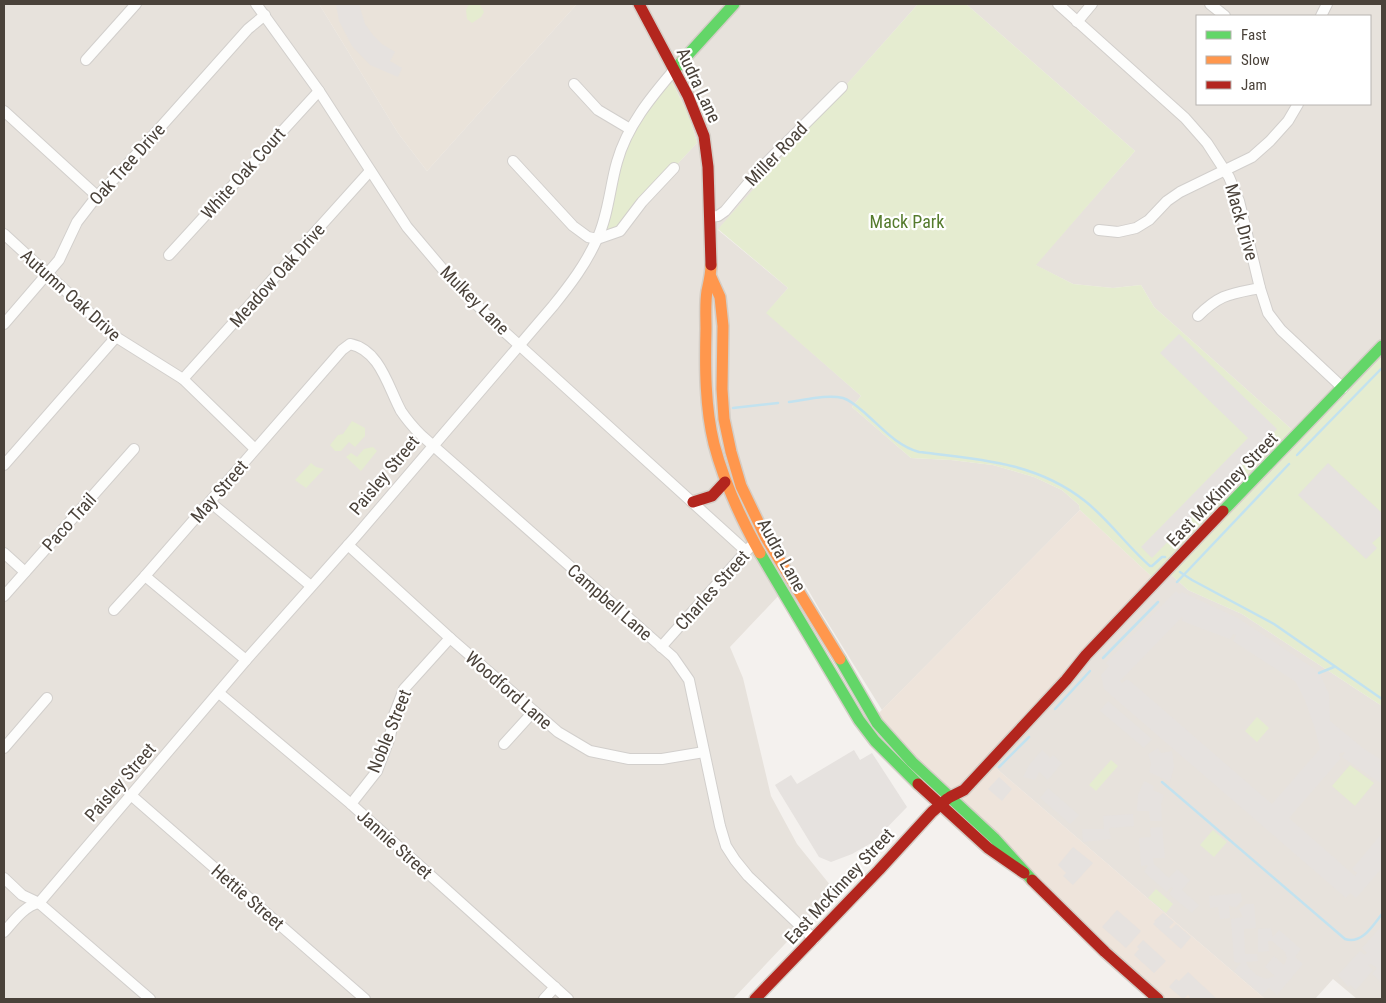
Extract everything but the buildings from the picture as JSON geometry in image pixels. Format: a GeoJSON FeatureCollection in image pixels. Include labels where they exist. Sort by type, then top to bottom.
{"type":"FeatureCollection","features":[{"type":"Feature","properties":{"kind":"street"},"geometry":{"type":"LineString","coordinates":[[86,60],[136,4]]}},
{"type":"Feature","properties":{"kind":"street","name":"Mulkey Lane"},"geometry":{"type":"LineString","coordinates":[[256,4],[319,92],[407,227],[451,279],[497,325],[693,502],[750,547]]}},
{"type":"Feature","properties":{"kind":"street","name":"Audra Lane"},"geometry":{"type":"LineString","coordinates":[[640,4],[698,118],[704,136],[708,167],[711,277],[707,292],[706,362],[708,401],[714,442],[725,482],[750,547],[837,681],[859,720],[875,741],[902,770],[988,848],[1024,873]]}},
{"type":"Feature","properties":{"kind":"street","name":"Paisley Street"},"geometry":{"type":"LineString","coordinates":[[4,932],[32,904],[39,904],[246,660],[348,545],[553,306],[577,275],[598,239],[617,160],[630,129],[650,97],[734,4]]}},
{"type":"Feature","properties":{"kind":"street","name":"Mack Drive"},"geometry":{"type":"LineString","coordinates":[[1058,4],[1185,118],[1207,143],[1225,171],[1242,210],[1264,306],[1273,322],[1343,388]]}},
{"type":"Feature","properties":{"kind":"street"},"geometry":{"type":"LineString","coordinates":[[1077,22],[1092,4]]}},
{"type":"Feature","properties":{"kind":"street"},"geometry":{"type":"LineString","coordinates":[[1210,4],[1224,15]]}},
{"type":"Feature","properties":{"kind":"street","name":"Oak Tree Drive"},"geometry":{"type":"LineString","coordinates":[[4,324],[59,260],[77,222],[97,196],[248,28],[265,15]]}},
{"type":"Feature","properties":{"kind":"street"},"geometry":{"type":"LineString","coordinates":[[574,84],[598,110],[630,129]]}},
{"type":"Feature","properties":{"kind":"street","name":"Miller Road"},"geometry":{"type":"LineString","coordinates":[[709,217],[718,216],[724,211],[766,163],[842,87]]}},
{"type":"Feature","properties":{"kind":"street","name":"White Oak Court"},"geometry":{"type":"LineString","coordinates":[[169,255],[319,92]]}},
{"type":"Feature","properties":{"kind":"street"},"geometry":{"type":"LineString","coordinates":[[1099,230],[1118,232],[1136,228],[1149,220],[1167,201],[1180,192],[1252,157],[1288,121],[1297,105]]}},
{"type":"Feature","properties":{"kind":"street"},"geometry":{"type":"LineString","coordinates":[[4,111],[97,196]]}},
{"type":"Feature","properties":{"kind":"street"},"geometry":{"type":"LineString","coordinates":[[513,161],[572,226],[588,237],[598,239],[620,231],[642,202],[674,168]]}},
{"type":"Feature","properties":{"kind":"street","name":"Meadow Oak Drive"},"geometry":{"type":"LineString","coordinates":[[183,379],[370,171]]}},
{"type":"Feature","properties":{"kind":"street","name":"Autumn Oak Drive"},"geometry":{"type":"LineString","coordinates":[[4,234],[116,337],[183,379],[255,449]]}},
{"type":"Feature","properties":{"kind":"street","name":"Audra Lane"},"geometry":{"type":"LineString","coordinates":[[711,277],[720,297],[723,326],[722,388],[731,452],[741,486],[766,538],[808,605],[877,723],[887,736],[994,838],[1024,873]]}},
{"type":"Feature","properties":{"kind":"street"},"geometry":{"type":"LineString","coordinates":[[1198,316],[1219,298],[1260,288]]}},
{"type":"Feature","properties":{"kind":"street"},"geometry":{"type":"LineString","coordinates":[[4,465],[116,337]]}},
{"type":"Feature","properties":{"kind":"street","name":"Campbell Lane"},"geometry":{"type":"LineString","coordinates":[[323,371],[350,344],[360,346],[366,350],[376,362],[412,426],[673,657],[689,680],[720,826],[726,846],[748,876],[814,939]]}},
{"type":"Feature","properties":{"kind":"street","name":"East McKinney Street"},"geometry":{"type":"LineString","coordinates":[[755,999],[940,805],[950,797],[957,784],[1054,683],[1086,655],[1382,346]]}},
{"type":"Feature","properties":{"kind":"street"},"geometry":{"type":"LineString","coordinates":[[706,362],[722,362]]}},
{"type":"Feature","properties":{"kind":"street","name":"May Street"},"geometry":{"type":"LineString","coordinates":[[114,610],[323,371]]}},
{"type":"Feature","properties":{"kind":"street","name":"Paco Trail"},"geometry":{"type":"LineString","coordinates":[[4,596],[134,449]]}},
{"type":"Feature","properties":{"kind":"street"},"geometry":{"type":"LineString","coordinates":[[693,502],[710,499],[725,482]]}},
{"type":"Feature","properties":{"kind":"street"},"geometry":{"type":"LineString","coordinates":[[210,502],[312,586]]}},
{"type":"Feature","properties":{"kind":"street","name":"Charles Street"},"geometry":{"type":"LineString","coordinates":[[661,647],[750,547],[766,538]]}},
{"type":"Feature","properties":{"kind":"street","name":"Woodford Lane"},"geometry":{"type":"LineString","coordinates":[[348,545],[533,712],[558,732],[590,751],[629,759],[662,759],[704,752]]}},
{"type":"Feature","properties":{"kind":"street"},"geometry":{"type":"LineString","coordinates":[[4,553],[25,572]]}},
{"type":"Feature","properties":{"kind":"street"},"geometry":{"type":"LineString","coordinates":[[145,576],[246,660]]}},
{"type":"Feature","properties":{"kind":"street","name":"Noble Street"},"geometry":{"type":"LineString","coordinates":[[350,804],[377,771],[390,737],[394,715],[404,689],[450,638]]}},
{"type":"Feature","properties":{"kind":"street"},"geometry":{"type":"LineString","coordinates":[[837,681],[848,675]]}},
{"type":"Feature","properties":{"kind":"street","name":"Jannie Street"},"geometry":{"type":"LineString","coordinates":[[219,692],[350,804],[568,999]]}},
{"type":"Feature","properties":{"kind":"street"},"geometry":{"type":"LineString","coordinates":[[4,748],[48,698]]}},
{"type":"Feature","properties":{"kind":"street"},"geometry":{"type":"LineString","coordinates":[[504,744],[533,712]]}},
{"type":"Feature","properties":{"kind":"street","name":"Hettie Street"},"geometry":{"type":"LineString","coordinates":[[132,796],[365,999]]}},
{"type":"Feature","properties":{"kind":"street"},"geometry":{"type":"LineString","coordinates":[[1024,873],[1083,931],[1158,999]]}},
{"type":"Feature","properties":{"kind":"street"},"geometry":{"type":"LineString","coordinates":[[4,878],[22,895],[39,904],[150,999]]}},
{"type":"Feature","properties":{"kind":"street"},"geometry":{"type":"LineString","coordinates":[[544,999],[555,987]]}},
{"type":"Feature","properties":{"kind":"shaded area"},"geometry":{"type":"Polygon","coordinates":[[[4,4],[319,4],[398,133],[427,171],[577,4],[918,4],[718,230],[788,288],[767,313],[861,396],[852,407],[911,458],[993,465],[1034,477],[1062,490],[1079,505],[1080,510],[882,710],[799,574],[730,647],[743,678],[771,796],[797,844],[835,891],[733,999],[4,999],[4,4]],[[669,76],[642,202],[697,143],[689,116],[669,76]]]}},
{"type":"Feature","properties":{"kind":"shaded area"},"geometry":{"type":"Polygon","coordinates":[[[319,4],[577,4],[427,171],[398,133],[319,4]]]}},
{"type":"Feature","properties":{"kind":"shaded area"},"geometry":{"type":"Polygon","coordinates":[[[336,4],[359,4],[365,24],[373,35],[382,44],[395,52],[390,61],[402,68],[398,77],[370,65],[352,46],[339,21],[336,4]]]}},
{"type":"Feature","properties":{"kind":"shaded area"},"geometry":{"type":"Polygon","coordinates":[[[966,4],[1382,4],[1382,350],[1298,435],[1154,307],[1141,285],[1113,288],[1073,284],[1035,265],[1135,151],[966,4]]]}},
{"type":"Feature","properties":{"kind":"shaded area"},"geometry":{"type":"Polygon","coordinates":[[[1179,334],[1277,429],[1152,558],[1141,547],[1248,438],[1160,353],[1179,334]]]}},
{"type":"Feature","properties":{"kind":"shaded area"},"geometry":{"type":"Polygon","coordinates":[[[1328,463],[1382,513],[1382,538],[1380,536],[1372,543],[1377,548],[1366,559],[1298,495],[1328,463]]]}},
{"type":"Feature","properties":{"kind":"shaded area"},"geometry":{"type":"Polygon","coordinates":[[[1080,510],[1151,576],[1167,571],[990,763],[1265,999],[1158,999],[865,727],[1080,510]]]}},
{"type":"Feature","properties":{"kind":"shaded area"},"geometry":{"type":"Polygon","coordinates":[[[1167,571],[1188,590],[1242,614],[1382,706],[1382,999],[1357,999],[1333,979],[1315,999],[1265,999],[990,763],[1167,571]]]}},
{"type":"Feature","properties":{"kind":"shaded area"},"geometry":{"type":"Polygon","coordinates":[[[1176,591],[1179,594],[1182,592],[1238,618],[1319,672],[1329,694],[1330,721],[1364,749],[1382,760],[1382,784],[1342,757],[1345,752],[1340,753],[1339,756],[1341,758],[1289,818],[1355,876],[1357,873],[1352,869],[1382,833],[1382,868],[1356,898],[1350,893],[1346,898],[1104,689],[1101,675],[1109,666],[1106,663],[1176,591]],[[1183,616],[1120,681],[1122,683],[1127,679],[1130,681],[1272,804],[1320,749],[1305,700],[1296,682],[1233,641],[1236,635],[1233,634],[1230,639],[1182,621],[1183,616]]]}},
{"type":"Feature","properties":{"kind":"shaded area"},"geometry":{"type":"Polygon","coordinates":[[[1108,701],[1152,739],[1144,748],[1100,711],[1108,701]]]}},
{"type":"Feature","properties":{"kind":"shaded area"},"geometry":{"type":"Polygon","coordinates":[[[1158,748],[1161,753],[1172,751],[1174,767],[1170,782],[1149,772],[1151,763],[1148,754],[1158,748]]]}},
{"type":"Feature","properties":{"kind":"shaded area"},"geometry":{"type":"Polygon","coordinates":[[[854,750],[860,760],[872,753],[907,807],[873,842],[852,854],[831,862],[819,857],[775,785],[791,775],[797,784],[854,750]]]}},
{"type":"Feature","properties":{"kind":"shaded area"},"geometry":{"type":"Polygon","coordinates":[[[1042,750],[1050,758],[1053,755],[1062,763],[1048,780],[1039,772],[1035,780],[1023,777],[1029,765],[1042,750]]]}},
{"type":"Feature","properties":{"kind":"shaded area"},"geometry":{"type":"Polygon","coordinates":[[[999,777],[1012,789],[1002,801],[988,789],[999,777]]]}},
{"type":"Feature","properties":{"kind":"shaded area"},"geometry":{"type":"Polygon","coordinates":[[[1144,781],[1154,786],[1153,790],[1164,795],[1161,804],[1162,821],[1150,821],[1149,811],[1137,811],[1138,795],[1144,781]]]}},
{"type":"Feature","properties":{"kind":"shaded area"},"geometry":{"type":"Polygon","coordinates":[[[1048,788],[1079,815],[1070,824],[1040,798],[1048,788]]]}},
{"type":"Feature","properties":{"kind":"shaded area"},"geometry":{"type":"Polygon","coordinates":[[[1133,814],[1134,826],[1109,828],[1111,839],[1083,842],[1082,829],[1104,829],[1103,816],[1133,814]]]}},
{"type":"Feature","properties":{"kind":"shaded area"},"geometry":{"type":"Polygon","coordinates":[[[1162,827],[1165,858],[1153,858],[1154,864],[1169,878],[1177,869],[1190,880],[1182,890],[1199,905],[1192,913],[1169,894],[1173,888],[1171,887],[1167,892],[1144,872],[1148,865],[1141,866],[1139,838],[1151,837],[1150,828],[1162,827]]]}},
{"type":"Feature","properties":{"kind":"shaded area"},"geometry":{"type":"Polygon","coordinates":[[[1073,847],[1093,863],[1073,885],[1063,876],[1066,873],[1058,865],[1073,847]]]}},
{"type":"Feature","properties":{"kind":"shaded area"},"geometry":{"type":"Polygon","coordinates":[[[1241,893],[1242,901],[1236,907],[1229,906],[1230,918],[1220,919],[1218,907],[1210,908],[1209,896],[1241,893]]]}},
{"type":"Feature","properties":{"kind":"shaded area"},"geometry":{"type":"Polygon","coordinates":[[[1246,904],[1254,904],[1256,928],[1244,929],[1245,954],[1257,954],[1258,961],[1246,962],[1249,968],[1258,976],[1266,979],[1275,976],[1265,967],[1274,956],[1284,965],[1287,958],[1285,952],[1272,941],[1268,941],[1269,951],[1258,952],[1258,929],[1271,928],[1273,937],[1279,930],[1301,949],[1295,957],[1303,964],[1277,995],[1269,988],[1262,995],[1234,971],[1241,963],[1234,962],[1231,919],[1243,917],[1239,909],[1246,904]]]}},
{"type":"Feature","properties":{"kind":"shaded area"},"geometry":{"type":"Polygon","coordinates":[[[1117,910],[1141,931],[1126,948],[1102,927],[1117,910]]]}},
{"type":"Feature","properties":{"kind":"shaded area"},"geometry":{"type":"Polygon","coordinates":[[[1163,913],[1174,922],[1169,927],[1171,929],[1176,924],[1191,937],[1181,949],[1153,924],[1163,913]]]}},
{"type":"Feature","properties":{"kind":"shaded area"},"geometry":{"type":"Polygon","coordinates":[[[1382,925],[1382,983],[1372,974],[1377,968],[1371,964],[1368,965],[1373,970],[1356,990],[1350,985],[1348,987],[1338,975],[1360,951],[1365,955],[1367,953],[1362,948],[1382,925]]]}},
{"type":"Feature","properties":{"kind":"shaded area"},"geometry":{"type":"Polygon","coordinates":[[[1143,940],[1166,961],[1154,973],[1134,955],[1139,949],[1137,947],[1143,940]]]}},
{"type":"Feature","properties":{"kind":"shaded area"},"geometry":{"type":"Polygon","coordinates":[[[1188,972],[1217,999],[1188,999],[1190,997],[1188,995],[1183,999],[1169,987],[1176,979],[1179,981],[1188,972]]]}},
{"type":"Feature","properties":{"kind":"green space"},"geometry":{"type":"Polygon","coordinates":[[[469,4],[480,5],[484,12],[481,17],[472,23],[467,19],[466,10],[469,4]]]}},
{"type":"Feature","properties":{"kind":"green space","name":"Mack Park"},"geometry":{"type":"Polygon","coordinates":[[[918,4],[966,4],[1135,151],[1036,265],[1073,284],[1113,288],[1141,285],[1154,307],[1298,435],[1382,350],[1382,706],[1242,614],[1188,590],[1167,571],[1151,576],[1080,510],[1079,505],[1062,490],[1034,477],[993,465],[911,458],[852,407],[861,396],[766,313],[788,288],[718,229],[918,4]]]}},
{"type":"Feature","properties":{"kind":"green space"},"geometry":{"type":"Polygon","coordinates":[[[669,76],[689,116],[697,143],[642,202],[620,231],[600,232],[617,160],[669,76]]]}},
{"type":"Feature","properties":{"kind":"green space"},"geometry":{"type":"Polygon","coordinates":[[[352,421],[365,428],[365,436],[355,447],[349,442],[341,451],[335,451],[330,445],[338,435],[343,434],[352,421]]]}},
{"type":"Feature","properties":{"kind":"green space"},"geometry":{"type":"Polygon","coordinates":[[[373,447],[377,451],[361,471],[346,457],[351,453],[357,457],[364,449],[373,447]]]}},
{"type":"Feature","properties":{"kind":"green space"},"geometry":{"type":"Polygon","coordinates":[[[311,463],[316,467],[324,469],[306,488],[295,480],[311,463]]]}},
{"type":"Feature","properties":{"kind":"green space"},"geometry":{"type":"Polygon","coordinates":[[[1257,717],[1269,728],[1257,742],[1245,731],[1257,717]]]}},
{"type":"Feature","properties":{"kind":"green space"},"geometry":{"type":"Polygon","coordinates":[[[1111,760],[1118,766],[1096,791],[1089,785],[1111,760]]]}},
{"type":"Feature","properties":{"kind":"green space"},"geometry":{"type":"Polygon","coordinates":[[[1350,765],[1374,783],[1355,806],[1332,786],[1350,765]]]}},
{"type":"Feature","properties":{"kind":"green space"},"geometry":{"type":"Polygon","coordinates":[[[1213,830],[1227,842],[1214,857],[1200,845],[1213,830]]]}},
{"type":"Feature","properties":{"kind":"green space"},"geometry":{"type":"Polygon","coordinates":[[[1156,889],[1173,904],[1166,913],[1148,898],[1156,889]]]}},
{"type":"Feature","properties":{"kind":"waterway"},"geometry":{"type":"LineString","coordinates":[[1297,455],[1382,368]]}},
{"type":"Feature","properties":{"kind":"waterway"},"geometry":{"type":"LineString","coordinates":[[789,402],[823,397],[843,398],[855,405],[897,441],[911,449],[919,452],[1006,464],[1047,478],[1066,488],[1094,508],[1150,566],[1162,557],[1165,557]]}},
{"type":"Feature","properties":{"kind":"waterway"},"geometry":{"type":"LineString","coordinates":[[733,408],[778,403]]}},
{"type":"Feature","properties":{"kind":"waterway"},"geometry":{"type":"LineString","coordinates":[[1177,582],[1289,464]]}},
{"type":"Feature","properties":{"kind":"waterway"},"geometry":{"type":"LineString","coordinates":[[1180,572],[1274,624],[1382,699]]}},
{"type":"Feature","properties":{"kind":"waterway"},"geometry":{"type":"LineString","coordinates":[[1103,658],[1158,602]]}},
{"type":"Feature","properties":{"kind":"waterway"},"geometry":{"type":"LineString","coordinates":[[1319,673],[1334,667]]}},
{"type":"Feature","properties":{"kind":"waterway"},"geometry":{"type":"LineString","coordinates":[[1055,709],[1090,671]]}},
{"type":"Feature","properties":{"kind":"waterway"},"geometry":{"type":"LineString","coordinates":[[999,767],[1029,737]]}},
{"type":"Feature","properties":{"kind":"waterway"},"geometry":{"type":"LineString","coordinates":[[1162,782],[1345,939],[1351,940],[1362,937],[1382,914]]}},
{"type":"Feature","properties":{"kind":"traffic: fast"},"geometry":{"type":"LineString","coordinates":[[675,69],[734,4]]}},
{"type":"Feature","properties":{"kind":"traffic: fast"},"geometry":{"type":"LineString","coordinates":[[1223,511],[1382,346]]}},
{"type":"Feature","properties":{"kind":"traffic: fast"},"geometry":{"type":"LineString","coordinates":[[760,553],[859,720],[875,741],[918,784]]}},
{"type":"Feature","properties":{"kind":"traffic: fast"},"geometry":{"type":"LineString","coordinates":[[840,659],[877,723],[912,762],[994,838],[1032,880]]}},
{"type":"Feature","properties":{"kind":"traffic: slow"},"geometry":{"type":"LineString","coordinates":[[711,265],[706,300],[706,387],[711,430],[728,486],[760,553]]}},
{"type":"Feature","properties":{"kind":"traffic: slow"},"geometry":{"type":"LineString","coordinates":[[711,277],[720,297],[723,326],[722,389],[724,419],[741,486],[766,538],[840,659]]}},
{"type":"Feature","properties":{"kind":"traffic: jam"},"geometry":{"type":"LineString","coordinates":[[639,4],[688,96],[704,136],[708,167],[711,265]]}},
{"type":"Feature","properties":{"kind":"traffic: jam"},"geometry":{"type":"LineString","coordinates":[[693,502],[712,496],[725,482]]}},
{"type":"Feature","properties":{"kind":"traffic: jam"},"geometry":{"type":"LineString","coordinates":[[950,797],[964,790],[1066,680],[1086,655],[1223,511]]}},
{"type":"Feature","properties":{"kind":"traffic: jam"},"geometry":{"type":"LineString","coordinates":[[918,784],[988,848],[1024,873]]}},
{"type":"Feature","properties":{"kind":"traffic: jam"},"geometry":{"type":"LineString","coordinates":[[755,999],[932,812],[947,799]]}},
{"type":"Feature","properties":{"kind":"traffic: jam"},"geometry":{"type":"LineString","coordinates":[[1032,880],[1105,952],[1158,999]]}}]}
